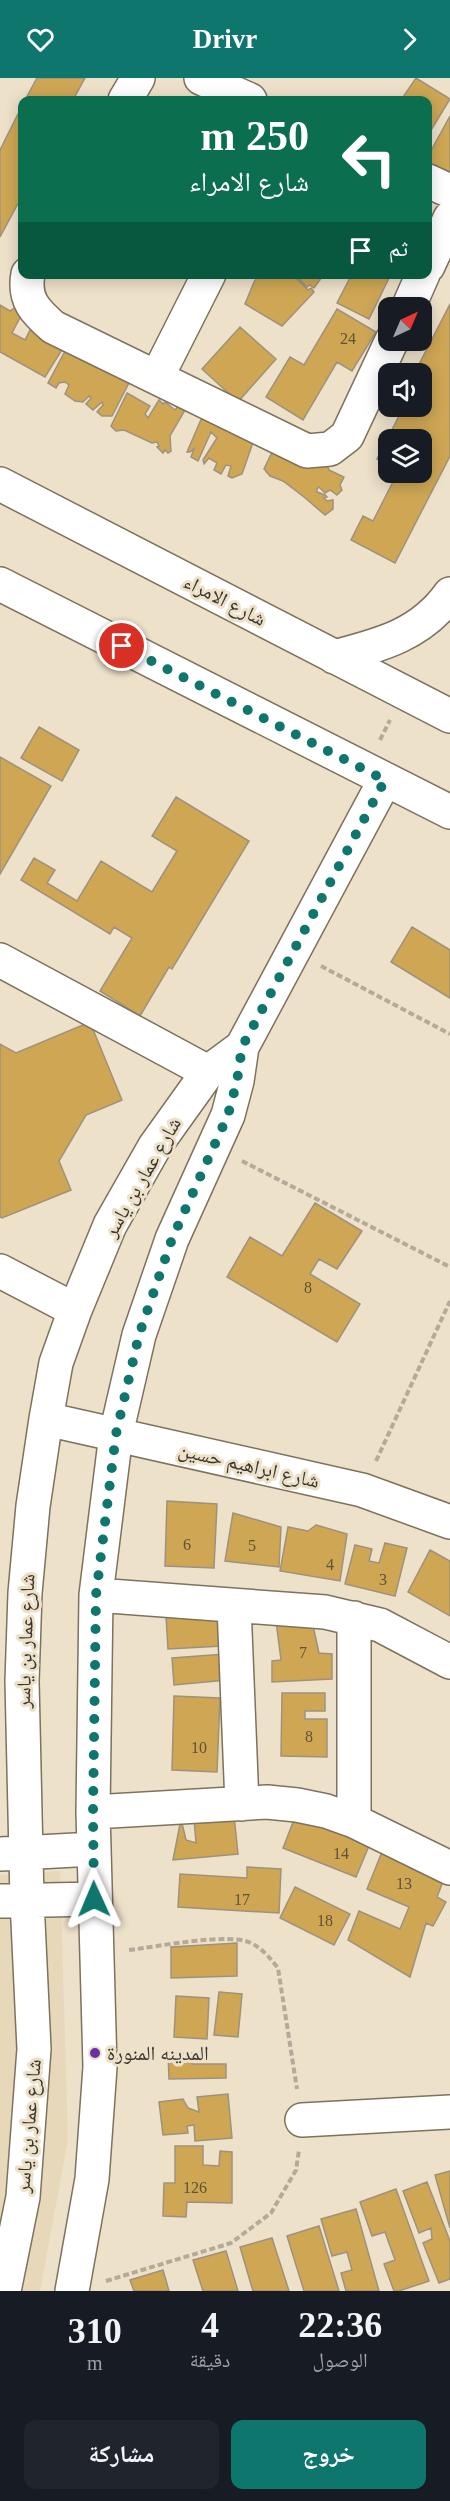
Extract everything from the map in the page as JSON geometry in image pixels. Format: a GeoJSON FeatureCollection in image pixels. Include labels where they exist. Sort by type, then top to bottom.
{"type":"FeatureCollection","features":[{"type":"Feature","properties":{"kind":"street"},"geometry":{"type":"LineString","coordinates":[[127,96],[138,78]]}},
{"type":"Feature","properties":{"kind":"street"},"geometry":{"type":"LineString","coordinates":[[201,78],[241,96]]}},
{"type":"Feature","properties":{"kind":"street"},"geometry":{"type":"LineString","coordinates":[[432,183],[450,191]]}},
{"type":"Feature","properties":{"kind":"street"},"geometry":{"type":"LineString","coordinates":[[432,257],[450,218]]}},
{"type":"Feature","properties":{"kind":"street"},"geometry":{"type":"LineString","coordinates":[[27,279],[26,286],[34,310],[53,327],[307,452],[330,449],[347,436],[387,351]]}},
{"type":"Feature","properties":{"kind":"street"},"geometry":{"type":"LineString","coordinates":[[157,377],[206,279]]}},
{"type":"Feature","properties":{"kind":"street"},"geometry":{"type":"LineString","coordinates":[[413,297],[421,279]]}},
{"type":"Feature","properties":{"kind":"street","name":"شارع الامراء"},"geometry":{"type":"LineString","coordinates":[[0,484],[450,716]]}},
{"type":"Feature","properties":{"kind":"street"},"geometry":{"type":"LineString","coordinates":[[0,584],[450,812]]}},
{"type":"Feature","properties":{"kind":"street"},"geometry":{"type":"LineString","coordinates":[[334,657],[374,647],[410,633],[440,608],[450,594]]}},
{"type":"Feature","properties":{"kind":"street","name":"شارع عمار بن ياسر"},"geometry":{"type":"LineString","coordinates":[[72,2291],[92,2179],[100,2067],[93,1812],[96,1595],[116,1434],[139,1335],[169,1250],[216,1147],[231,1103],[242,1047],[293,951],[375,775]]}},
{"type":"Feature","properties":{"kind":"street"},"geometry":{"type":"LineString","coordinates":[[0,960],[208,1072]]}},
{"type":"Feature","properties":{"kind":"street","name":"شارع عمار بن ياسر"},"geometry":{"type":"LineString","coordinates":[[4,2291],[23,2197],[34,2049],[13,1900],[13,1853],[25,1593],[33,1506],[56,1363],[110,1225],[155,1146],[208,1072],[242,1047]]}},
{"type":"Feature","properties":{"kind":"street"},"geometry":{"type":"LineString","coordinates":[[0,1271],[75,1310]]}},
{"type":"Feature","properties":{"kind":"street","name":"شارع ابراهيم حسين"},"geometry":{"type":"LineString","coordinates":[[46,1419],[362,1490],[450,1522]]}},
{"type":"Feature","properties":{"kind":"street"},"geometry":{"type":"LineString","coordinates":[[96,1595],[234,1606],[295,1608],[354,1618],[380,1625],[450,1662]]}},
{"type":"Feature","properties":{"kind":"street"},"geometry":{"type":"LineString","coordinates":[[234,1606],[242,1804]]}},
{"type":"Feature","properties":{"kind":"street"},"geometry":{"type":"LineString","coordinates":[[354,1618],[354,1821]]}},
{"type":"Feature","properties":{"kind":"street"},"geometry":{"type":"LineString","coordinates":[[93,1812],[267,1802],[297,1805],[326,1811],[354,1821],[450,1868]]}},
{"type":"Feature","properties":{"kind":"street"},"geometry":{"type":"LineString","coordinates":[[13,1853],[94,1849]]}},
{"type":"Feature","properties":{"kind":"street"},"geometry":{"type":"LineString","coordinates":[[13,1900],[94,1899]]}},
{"type":"Feature","properties":{"kind":"street"},"geometry":{"type":"LineString","coordinates":[[302,2120],[450,2112]]}},
{"type":"Feature","properties":{"kind":"path"},"geometry":{"type":"LineString","coordinates":[[375,775],[404,693]]}},
{"type":"Feature","properties":{"kind":"path"},"geometry":{"type":"LineString","coordinates":[[293,951],[450,1034]]}},
{"type":"Feature","properties":{"kind":"path"},"geometry":{"type":"LineString","coordinates":[[216,1147],[450,1267]]}},
{"type":"Feature","properties":{"kind":"path"},"geometry":{"type":"LineString","coordinates":[[362,1490],[450,1301]]}},
{"type":"Feature","properties":{"kind":"path"},"geometry":{"type":"LineString","coordinates":[[72,2291],[231,2243],[271,2213],[296,2170],[302,2120],[278,1968],[266,1952],[249,1942],[229,1938],[96,1954]]}},
{"type":"Feature","properties":{"kind":"shaded area"},"geometry":{"type":"Polygon","coordinates":[[[60,1871],[68,2140],[40,2291],[0,2291],[0,1875],[60,1871]]]}},
{"type":"Feature","properties":{"kind":"building"},"geometry":{"type":"Polygon","coordinates":[[[37,78],[85,78],[75,96],[27,96],[37,78]]]}},
{"type":"Feature","properties":{"kind":"building"},"geometry":{"type":"Polygon","coordinates":[[[416,78],[450,99],[432,128],[432,96],[404,96],[416,78]]]}},
{"type":"Feature","properties":{"kind":"building"},"geometry":{"type":"Polygon","coordinates":[[[18,114],[18,203],[0,237],[0,150],[18,114]]]}},
{"type":"Feature","properties":{"kind":"building"},"geometry":{"type":"Polygon","coordinates":[[[450,116],[450,181],[432,170],[432,149],[450,116]]]}},
{"type":"Feature","properties":{"kind":"building"},"geometry":{"type":"Polygon","coordinates":[[[256,279],[297,279],[308,290],[311,288],[314,292],[282,326],[245,304],[256,279]]]}},
{"type":"Feature","properties":{"kind":"building"},"geometry":{"type":"Polygon","coordinates":[[[299,279],[321,279],[314,288],[310,285],[307,287],[299,279]]]}},
{"type":"Feature","properties":{"kind":"building"},"geometry":{"type":"Polygon","coordinates":[[[349,279],[389,279],[369,319],[337,303],[349,279]]]}},
{"type":"Feature","properties":{"kind":"building"},"geometry":{"type":"Polygon","coordinates":[[[450,304],[450,456],[395,563],[351,540],[363,516],[373,521],[392,483],[432,483],[432,429],[392,429],[398,417],[432,417],[432,363],[420,363],[426,351],[432,351],[432,339],[450,304]]]}},
{"type":"Feature","properties":{"kind":"building"},"geometry":{"type":"Polygon","coordinates":[[[0,305],[10,311],[16,307],[23,312],[12,333],[25,340],[36,318],[68,340],[45,377],[0,352],[0,305]]]}},
{"type":"Feature","properties":{"kind":"building"},"geometry":{"type":"Polygon","coordinates":[[[337,309],[376,332],[352,371],[337,362],[303,420],[266,397],[290,357],[304,365],[337,309]]]}},
{"type":"Feature","properties":{"kind":"building"},"geometry":{"type":"Polygon","coordinates":[[[240,327],[276,359],[238,402],[202,369],[240,327]]]}},
{"type":"Feature","properties":{"kind":"building"},"geometry":{"type":"Polygon","coordinates":[[[71,340],[134,373],[112,416],[102,416],[97,412],[103,405],[102,402],[93,410],[86,404],[91,398],[89,396],[83,402],[75,401],[65,394],[69,385],[65,382],[59,383],[56,388],[48,383],[71,340]]]}},
{"type":"Feature","properties":{"kind":"building"},"geometry":{"type":"Polygon","coordinates":[[[127,393],[150,406],[145,414],[148,418],[159,400],[175,410],[180,404],[183,407],[185,410],[170,436],[171,451],[168,453],[165,450],[163,453],[157,447],[159,446],[157,442],[152,443],[124,430],[116,431],[111,426],[127,393]]]}},
{"type":"Feature","properties":{"kind":"building"},"geometry":{"type":"Polygon","coordinates":[[[206,408],[257,431],[242,474],[232,478],[228,476],[231,466],[226,465],[221,474],[214,470],[217,463],[209,458],[204,464],[203,460],[217,438],[211,432],[198,461],[191,457],[194,449],[187,452],[206,408]]]}},
{"type":"Feature","properties":{"kind":"building"},"geometry":{"type":"Polygon","coordinates":[[[277,442],[326,462],[329,470],[344,477],[340,485],[342,490],[337,495],[330,490],[325,493],[319,487],[317,489],[317,492],[327,497],[324,498],[327,501],[333,500],[333,509],[325,515],[283,481],[270,476],[264,469],[277,442]]]}},
{"type":"Feature","properties":{"kind":"building"},"geometry":{"type":"Polygon","coordinates":[[[39,727],[79,750],[62,781],[21,758],[39,727]]]}},
{"type":"Feature","properties":{"kind":"building"},"geometry":{"type":"Polygon","coordinates":[[[0,757],[51,786],[0,874],[0,757]]]}},
{"type":"Feature","properties":{"kind":"building"},"geometry":{"type":"Polygon","coordinates":[[[176,797],[249,841],[172,969],[169,967],[140,1016],[100,991],[132,938],[114,927],[110,934],[21,880],[34,858],[55,870],[47,883],[77,901],[101,861],[152,892],[177,851],[152,836],[176,797]]]}},
{"type":"Feature","properties":{"kind":"building"},"geometry":{"type":"Polygon","coordinates":[[[412,927],[450,950],[450,998],[391,962],[412,927]]]}},
{"type":"Feature","properties":{"kind":"building"},"geometry":{"type":"Polygon","coordinates":[[[90,1022],[122,1100],[86,1115],[59,1161],[71,1190],[2,1218],[0,1217],[0,1044],[16,1053],[90,1022]]]}},
{"type":"Feature","properties":{"kind":"building"},"geometry":{"type":"Polygon","coordinates":[[[315,1203],[362,1231],[337,1269],[319,1259],[310,1274],[360,1304],[337,1342],[227,1277],[250,1237],[282,1256],[315,1203]]]}},
{"type":"Feature","properties":{"kind":"building"},"geometry":{"type":"Polygon","coordinates":[[[167,1501],[217,1504],[214,1568],[165,1566],[167,1501]]]}},
{"type":"Feature","properties":{"kind":"building"},"geometry":{"type":"Polygon","coordinates":[[[233,1513],[281,1527],[279,1567],[225,1561],[233,1513]]]}},
{"type":"Feature","properties":{"kind":"building"},"geometry":{"type":"Polygon","coordinates":[[[316,1525],[347,1534],[340,1581],[280,1571],[288,1527],[308,1531],[316,1525]]]}},
{"type":"Feature","properties":{"kind":"building"},"geometry":{"type":"Polygon","coordinates":[[[385,1543],[407,1548],[395,1596],[345,1584],[355,1545],[372,1549],[369,1561],[379,1563],[385,1543]]]}},
{"type":"Feature","properties":{"kind":"building"},"geometry":{"type":"Polygon","coordinates":[[[430,1550],[450,1561],[450,1616],[408,1592],[430,1550]]]}},
{"type":"Feature","properties":{"kind":"building"},"geometry":{"type":"Polygon","coordinates":[[[220,1613],[222,1646],[168,1649],[166,1616],[220,1613]]]}},
{"type":"Feature","properties":{"kind":"building"},"geometry":{"type":"Polygon","coordinates":[[[276,1621],[312,1621],[319,1653],[332,1654],[332,1679],[272,1682],[272,1661],[281,1660],[276,1621]]]}},
{"type":"Feature","properties":{"kind":"building"},"geometry":{"type":"Polygon","coordinates":[[[225,1654],[227,1680],[174,1685],[172,1658],[225,1654]]]}},
{"type":"Feature","properties":{"kind":"building"},"geometry":{"type":"Polygon","coordinates":[[[282,1693],[325,1693],[325,1711],[305,1711],[305,1719],[327,1719],[327,1757],[281,1756],[282,1693]]]}},
{"type":"Feature","properties":{"kind":"building"},"geometry":{"type":"Polygon","coordinates":[[[174,1696],[220,1698],[217,1772],[172,1770],[174,1696]]]}},
{"type":"Feature","properties":{"kind":"building"},"geometry":{"type":"Polygon","coordinates":[[[297,1812],[371,1841],[356,1877],[283,1848],[297,1812]]]}},
{"type":"Feature","properties":{"kind":"building"},"geometry":{"type":"Polygon","coordinates":[[[234,1815],[238,1854],[173,1860],[181,1819],[186,1840],[196,1843],[194,1819],[234,1815]]]}},
{"type":"Feature","properties":{"kind":"building"},"geometry":{"type":"Polygon","coordinates":[[[384,1847],[446,1874],[437,1897],[446,1902],[433,1926],[426,1923],[410,1977],[348,1940],[359,1911],[400,1929],[409,1907],[367,1889],[384,1847]]]}},
{"type":"Feature","properties":{"kind":"building"},"geometry":{"type":"Polygon","coordinates":[[[247,1867],[281,1869],[279,1913],[178,1907],[180,1874],[247,1878],[247,1867]]]}},
{"type":"Feature","properties":{"kind":"building"},"geometry":{"type":"Polygon","coordinates":[[[295,1887],[350,1914],[334,1945],[280,1918],[295,1887]]]}},
{"type":"Feature","properties":{"kind":"building"},"geometry":{"type":"Polygon","coordinates":[[[237,1943],[237,1976],[171,1978],[171,1947],[237,1943]]]}},
{"type":"Feature","properties":{"kind":"building"},"geometry":{"type":"Polygon","coordinates":[[[219,1992],[242,1994],[238,2037],[214,2035],[219,1992]]]}},
{"type":"Feature","properties":{"kind":"building"},"geometry":{"type":"Polygon","coordinates":[[[176,1996],[209,1998],[207,2039],[174,2037],[176,1996]]]}},
{"type":"Feature","properties":{"kind":"building"},"geometry":{"type":"Polygon","coordinates":[[[168,2053],[192,2053],[192,2064],[226,2064],[226,2078],[169,2079],[168,2053]]]}},
{"type":"Feature","properties":{"kind":"building"},"geometry":{"type":"Polygon","coordinates":[[[228,2094],[232,2138],[195,2141],[194,2125],[187,2126],[188,2133],[163,2135],[159,2102],[183,2099],[188,2108],[199,2112],[197,2097],[228,2094]]]}},
{"type":"Feature","properties":{"kind":"building"},"geometry":{"type":"Polygon","coordinates":[[[175,2146],[203,2146],[203,2165],[219,2166],[220,2151],[232,2152],[232,2203],[187,2202],[186,2217],[163,2216],[164,2183],[175,2183],[175,2146]]]}},
{"type":"Feature","properties":{"kind":"building"},"geometry":{"type":"Polygon","coordinates":[[[450,2171],[450,2228],[435,2175],[450,2171]]]}},
{"type":"Feature","properties":{"kind":"building"},"geometry":{"type":"Polygon","coordinates":[[[427,2182],[450,2241],[450,2279],[439,2283],[423,2243],[432,2239],[431,2228],[419,2233],[403,2191],[427,2182]]]}},
{"type":"Feature","properties":{"kind":"building"},"geometry":{"type":"Polygon","coordinates":[[[396,2189],[429,2281],[399,2291],[394,2291],[384,2264],[395,2260],[385,2232],[372,2236],[360,2202],[396,2189]]]}},
{"type":"Feature","properties":{"kind":"building"},"geometry":{"type":"Polygon","coordinates":[[[356,2209],[379,2291],[346,2291],[341,2273],[352,2270],[347,2252],[332,2256],[321,2219],[356,2209]]]}},
{"type":"Feature","properties":{"kind":"building"},"geometry":{"type":"Polygon","coordinates":[[[319,2226],[339,2291],[304,2291],[287,2236],[319,2226]]]}},
{"type":"Feature","properties":{"kind":"building"},"geometry":{"type":"Polygon","coordinates":[[[272,2238],[289,2291],[253,2291],[240,2247],[272,2238]]]}},
{"type":"Feature","properties":{"kind":"building"},"geometry":{"type":"Polygon","coordinates":[[[226,2251],[238,2291],[203,2291],[193,2260],[226,2251]]]}},
{"type":"Feature","properties":{"kind":"building"},"geometry":{"type":"Polygon","coordinates":[[[163,2270],[169,2291],[134,2291],[130,2280],[163,2270]]]}},
{"type":"Feature","properties":{"kind":"place","name":"المدينه المنورة"},"geometry":{"type":"Point","coordinates":[95,2053]}},
{"type":"Feature","properties":{"kind":"route"},"geometry":{"type":"LineString","coordinates":[[94,1899],[96,1595],[116,1434],[139,1335],[172,1239],[216,1147],[228,1115],[237,1081],[242,1047],[385,780],[122,646]]}}]}
